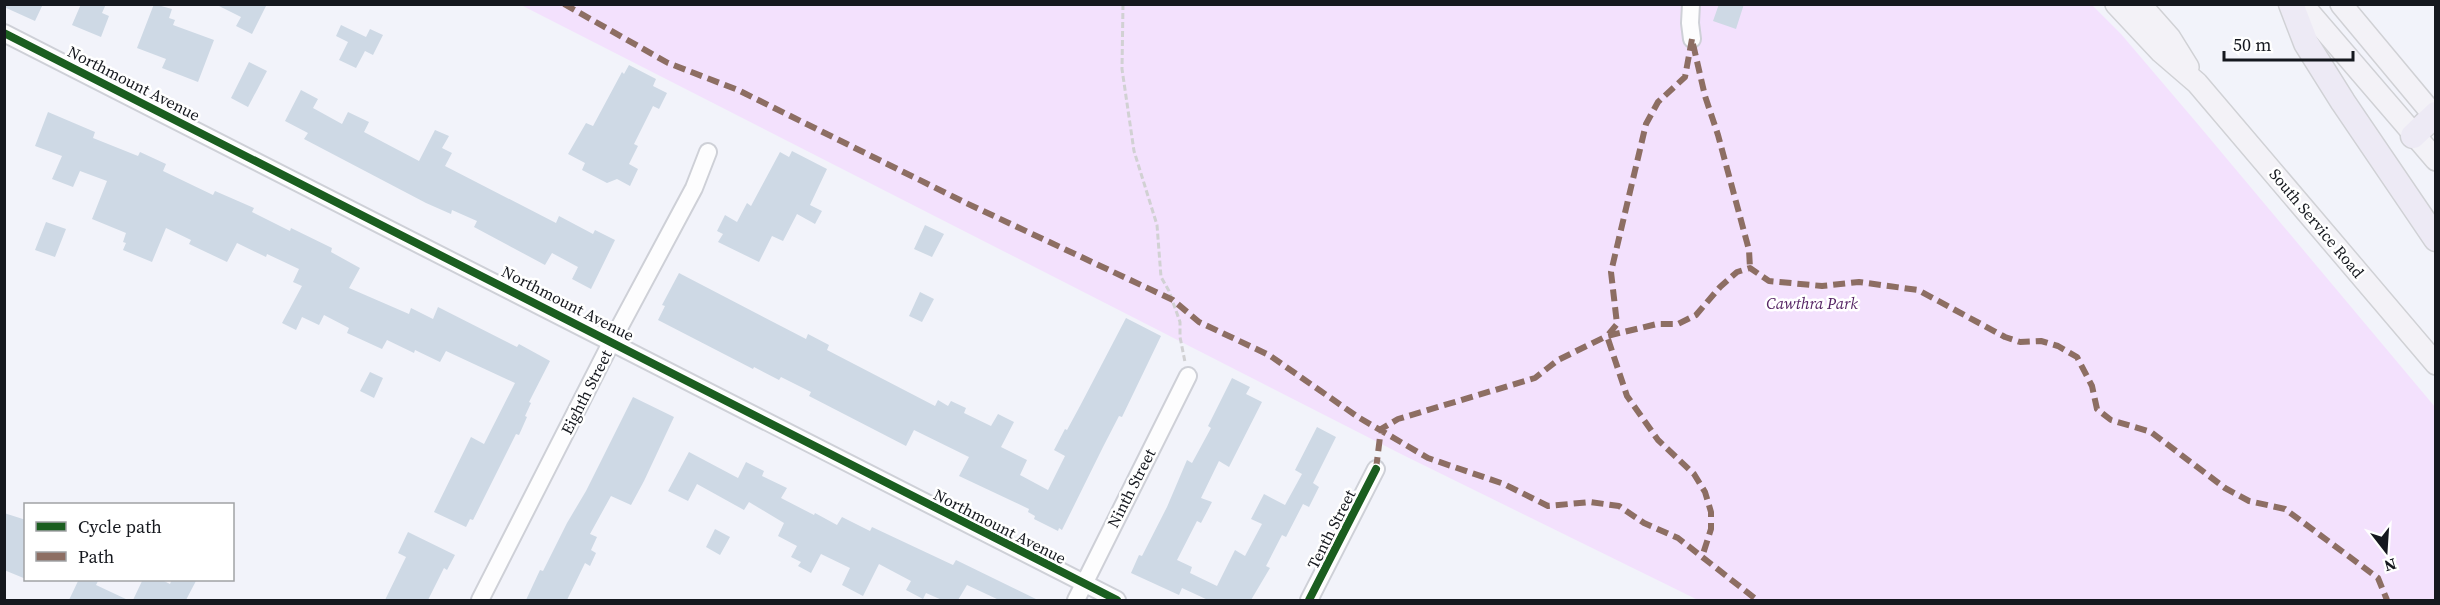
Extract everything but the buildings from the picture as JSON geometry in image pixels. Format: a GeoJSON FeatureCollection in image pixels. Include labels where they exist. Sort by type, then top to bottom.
{"type":"FeatureCollection","features":[{"type":"Feature","properties":{"kind":"highway"},"geometry":{"type":"LineString","coordinates":[[2291,4],[2312,52],[2436,239]]}},
{"type":"Feature","properties":{"kind":"highway"},"geometry":{"type":"LineString","coordinates":[[2413,136],[2435,116]]}},
{"type":"Feature","properties":{"kind":"main road","name":"South Service Road"},"geometry":{"type":"LineString","coordinates":[[2116,4],[2161,52],[2198,83]]}},
{"type":"Feature","properties":{"kind":"main road","name":"South Service Road"},"geometry":{"type":"LineString","coordinates":[[2140,4],[2170,38],[2198,83],[2436,364]]}},
{"type":"Feature","properties":{"kind":"main road"},"geometry":{"type":"LineString","coordinates":[[2302,4],[2413,136],[2436,160]]}},
{"type":"Feature","properties":{"kind":"main road"},"geometry":{"type":"LineString","coordinates":[[2341,4],[2435,116]]}},
{"type":"Feature","properties":{"kind":"street"},"geometry":{"type":"LineString","coordinates":[[1691,4],[1692,39]]}},
{"type":"Feature","properties":{"kind":"street","name":"Northmount Avenue"},"geometry":{"type":"LineString","coordinates":[[4,33],[1117,600]]}},
{"type":"Feature","properties":{"kind":"street","name":"Eighth Street"},"geometry":{"type":"LineString","coordinates":[[480,600],[612,341],[694,188],[708,152]]}},
{"type":"Feature","properties":{"kind":"street","name":"Ninth Street"},"geometry":{"type":"LineString","coordinates":[[1077,600],[1188,376]]}},
{"type":"Feature","properties":{"kind":"street","name":"Tenth Street"},"geometry":{"type":"LineString","coordinates":[[1309,600],[1376,469]]}},
{"type":"Feature","properties":{"kind":"path"},"geometry":{"type":"LineString","coordinates":[[1123,4],[1122,69],[1134,151],[1157,225],[1161,278],[1170,291],[1180,322],[1180,337],[1188,376]]}},
{"type":"Feature","properties":{"kind":"green space","name":"Cawthra Park"},"geometry":{"type":"Polygon","coordinates":[[[521,5],[2092,5],[2121,34],[2435,407],[2435,600],[1698,600],[1403,455],[521,5]]]}},
{"type":"Feature","properties":{"kind":"marked path"},"geometry":{"type":"LineString","coordinates":[[564,4],[668,63],[738,90],[964,202],[1173,300],[1199,322],[1269,355],[1358,417],[1428,458],[1504,484],[1548,506],[1590,502],[1619,506],[1644,523],[1678,538],[1757,600]]}},
{"type":"Feature","properties":{"kind":"marked path"},"geometry":{"type":"LineString","coordinates":[[1692,39],[1685,77],[1658,102],[1646,124],[1611,272],[1617,324],[1607,336],[1627,396],[1658,440],[1694,474],[1705,492],[1711,512],[1711,529],[1702,557]]}},
{"type":"Feature","properties":{"kind":"marked path"},"geometry":{"type":"LineString","coordinates":[[1693,44],[1705,96],[1749,250],[1750,268]]}},
{"type":"Feature","properties":{"kind":"marked path"},"geometry":{"type":"LineString","coordinates":[[1376,469],[1381,429],[1398,419],[1535,378],[1558,360],[1607,336],[1657,324],[1678,324],[1696,315],[1720,287],[1737,272],[1750,268],[1769,281],[1822,286],[1859,282],[1918,290],[2005,337],[2020,342],[2041,341],[2058,346],[2077,357],[2092,386],[2097,409],[2111,420],[2151,432],[2225,488],[2249,501],[2285,509],[2378,578],[2387,600]]}},
{"type":"Feature","properties":{"kind":"cycle path"},"geometry":{"type":"LineString","coordinates":[[4,33],[1117,600]]}},
{"type":"Feature","properties":{"kind":"cycle path"},"geometry":{"type":"LineString","coordinates":[[1309,600],[1376,469]]}}]}
